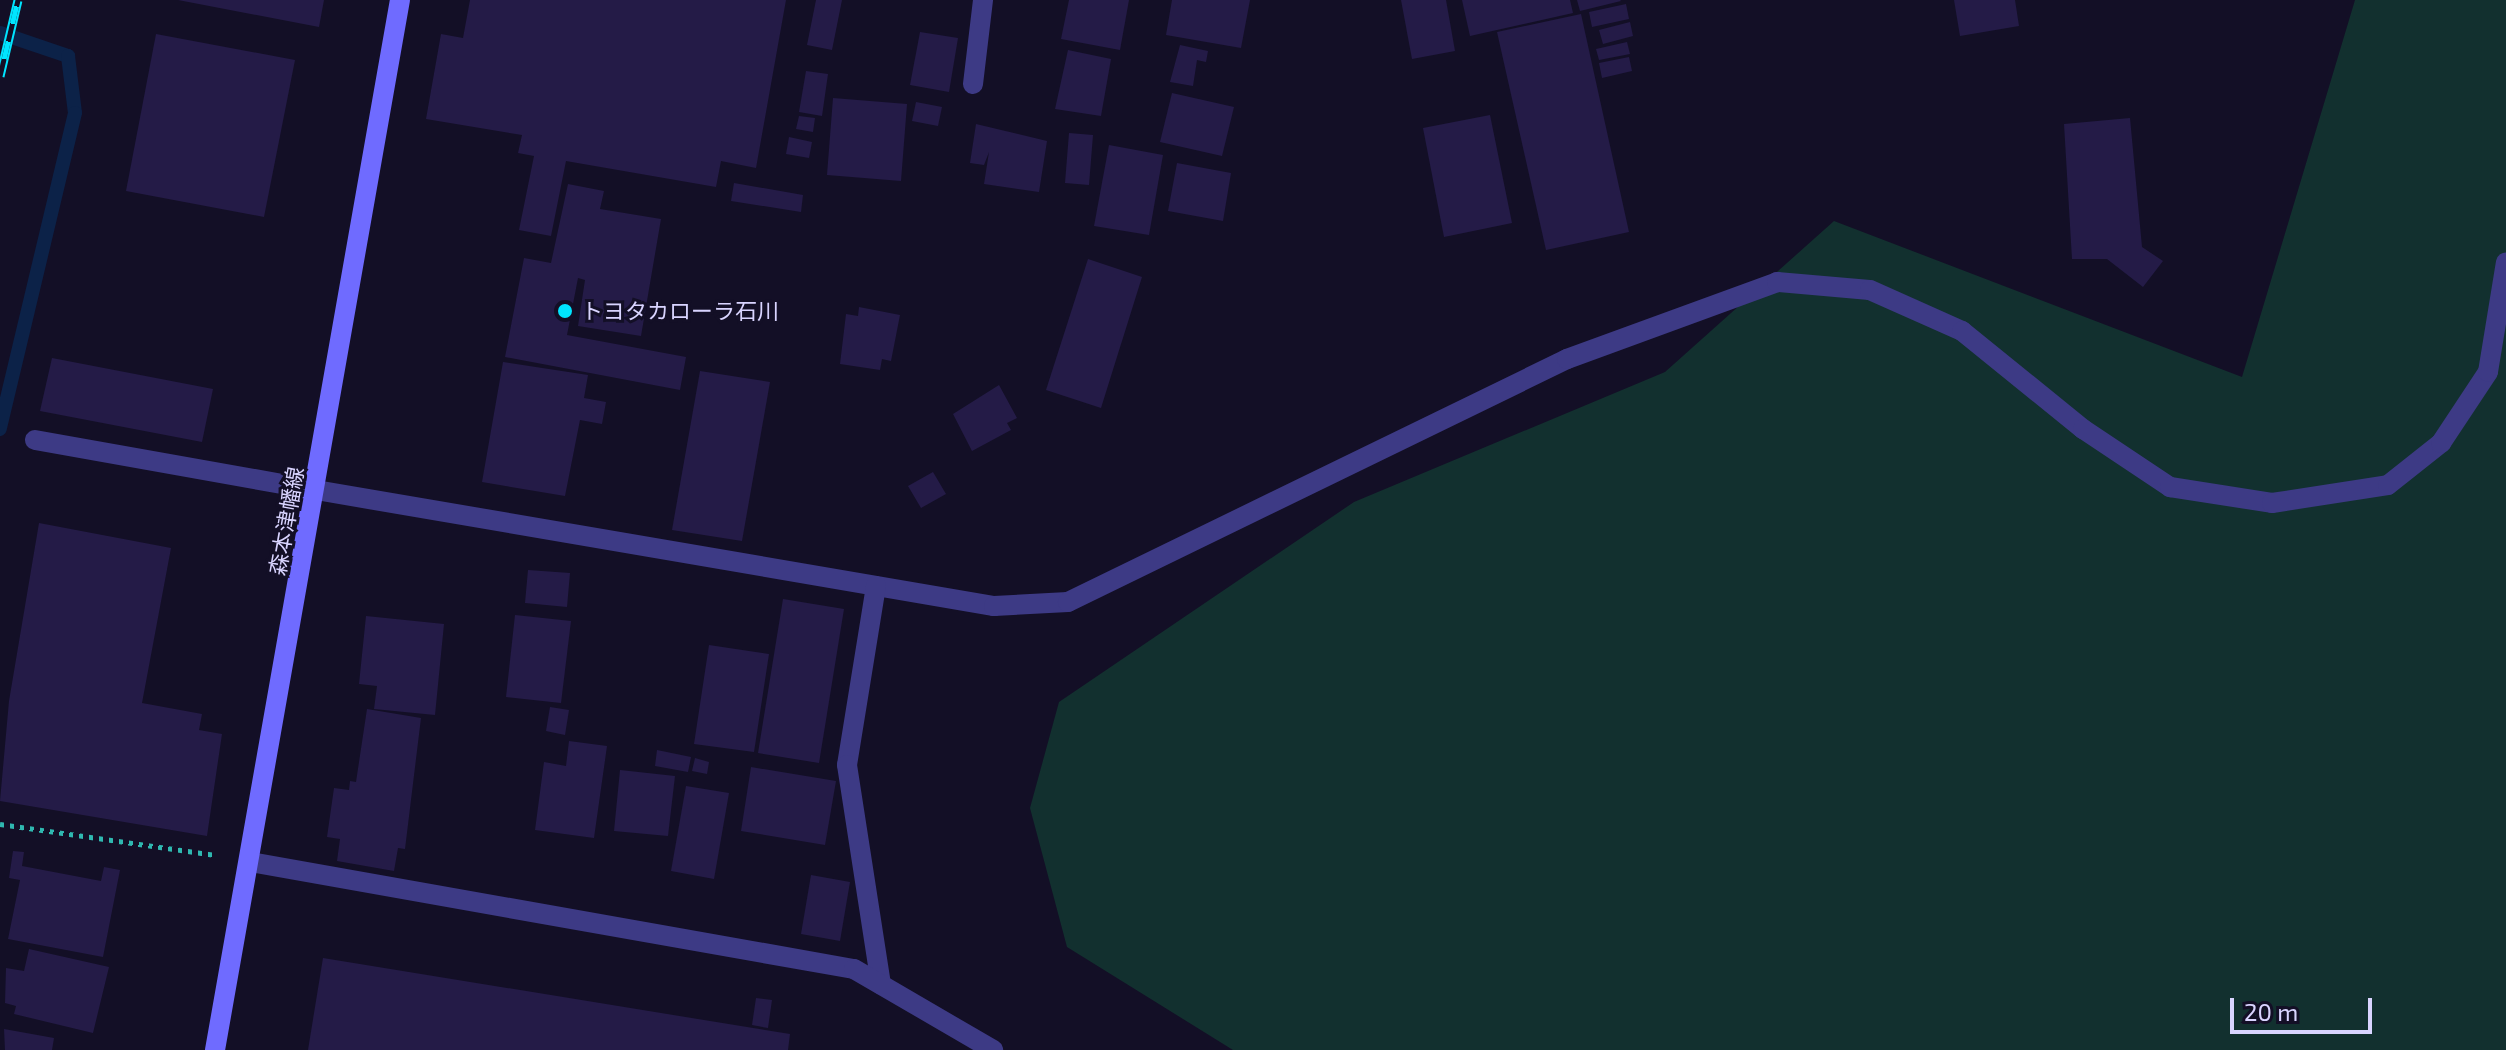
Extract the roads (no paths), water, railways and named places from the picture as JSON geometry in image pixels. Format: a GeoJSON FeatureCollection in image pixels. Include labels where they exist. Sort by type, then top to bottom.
{"type":"FeatureCollection","features":[{"type":"Feature","properties":{"kind":"main road","name":"森本津幡線"},"geometry":{"type":"LineString","coordinates":[[215,1050],[400,0]]}},
{"type":"Feature","properties":{"kind":"street"},"geometry":{"type":"LineString","coordinates":[[973,84],[983,0]]}},
{"type":"Feature","properties":{"kind":"street"},"geometry":{"type":"LineString","coordinates":[[35,440],[994,606],[1068,602],[1567,359],[1777,282],[1870,290],[1962,331],[2083,429],[2170,487],[2272,503],[2388,485],[2441,443],[2488,372],[2506,262]]}},
{"type":"Feature","properties":{"kind":"street"},"geometry":{"type":"LineString","coordinates":[[876,586],[847,765],[881,984]]}},
{"type":"Feature","properties":{"kind":"street"},"geometry":{"type":"LineString","coordinates":[[250,862],[854,969],[993,1050]]}},
{"type":"Feature","properties":{"kind":"waterway"},"geometry":{"type":"LineString","coordinates":[[0,33],[68,56],[75,113],[0,429]]}},
{"type":"Feature","properties":{"kind":"railway"},"geometry":{"type":"LineString","coordinates":[[0,76],[18,0]]}},
{"type":"Feature","properties":{"kind":"place","name":"トヨタカローラ石川"},"geometry":{"type":"Point","coordinates":[565,311]}}]}
